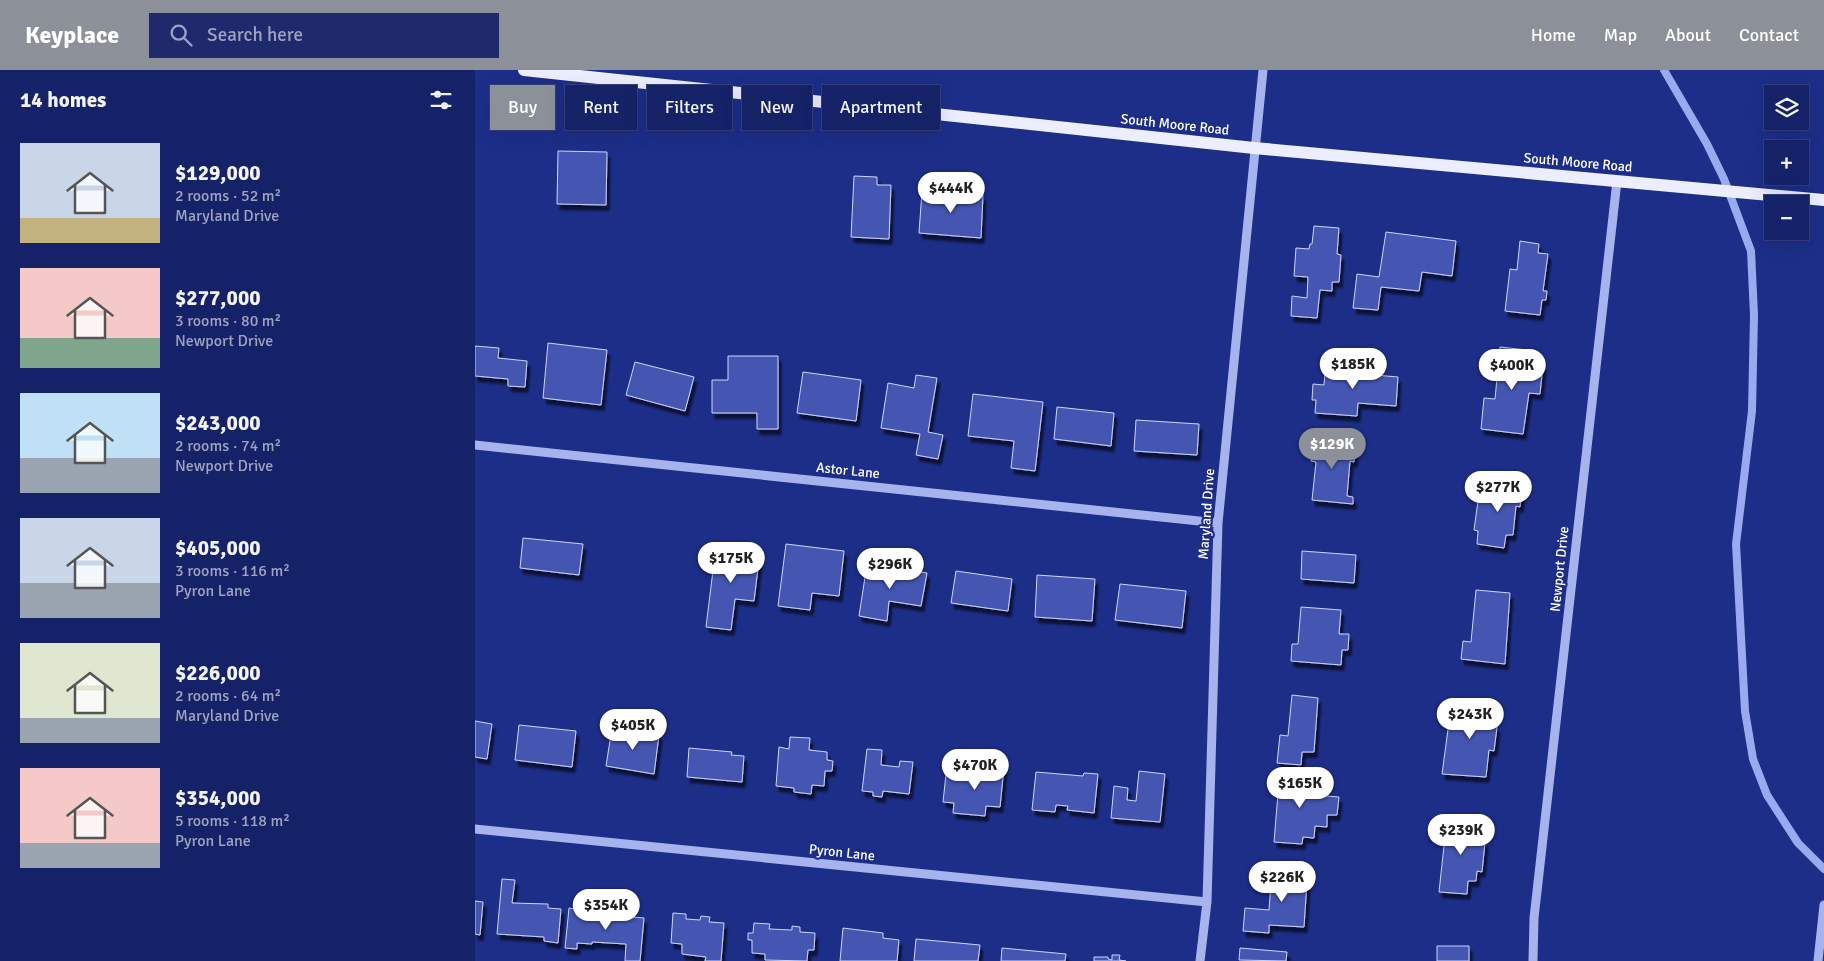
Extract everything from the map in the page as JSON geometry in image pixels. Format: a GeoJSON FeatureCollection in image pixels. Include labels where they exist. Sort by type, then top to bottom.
{"type":"FeatureCollection","features":[{"type":"Feature","properties":{"kind":"main road","name":"South Moore Road"},"geometry":{"type":"LineString","coordinates":[[524,70],[1254,148],[1824,200]]}},
{"type":"Feature","properties":{"kind":"street","name":"Maryland Drive"},"geometry":{"type":"LineString","coordinates":[[1200,961],[1207,902],[1218,523],[1263,70]]}},
{"type":"Feature","properties":{"kind":"street","name":"Newport Drive"},"geometry":{"type":"LineString","coordinates":[[1533,961],[1534,918],[1617,180]]}},
{"type":"Feature","properties":{"kind":"street","name":"Astor Lane"},"geometry":{"type":"LineString","coordinates":[[475,445],[1218,523]]}},
{"type":"Feature","properties":{"kind":"street","name":"Pyron Lane"},"geometry":{"type":"LineString","coordinates":[[475,829],[1207,902]]}},
{"type":"Feature","properties":{"kind":"street"},"geometry":{"type":"LineString","coordinates":[[1818,961],[1824,905]]}},
{"type":"Feature","properties":{"kind":"building"},"geometry":{"type":"Polygon","coordinates":[[[558,151],[607,152],[606,205],[557,204],[558,151]]]}},
{"type":"Feature","properties":{"kind":"building"},"geometry":{"type":"Polygon","coordinates":[[[854,176],[877,177],[877,185],[891,185],[889,239],[851,237],[854,176]]]}},
{"type":"Feature","properties":{"kind":"building"},"geometry":{"type":"Polygon","coordinates":[[[922,191],[983,195],[981,238],[919,233],[922,191]]]}},
{"type":"Feature","properties":{"kind":"building"},"geometry":{"type":"Polygon","coordinates":[[[1314,226],[1339,228],[1337,254],[1341,255],[1339,282],[1332,282],[1332,291],[1320,290],[1317,318],[1291,316],[1292,296],[1307,298],[1308,277],[1294,276],[1296,248],[1309,249],[1310,244],[1312,244],[1314,226]]]}},
{"type":"Feature","properties":{"kind":"building"},"geometry":{"type":"Polygon","coordinates":[[[1386,232],[1456,241],[1452,276],[1422,272],[1419,291],[1381,287],[1378,310],[1353,308],[1357,274],[1379,277],[1386,232]]]}},
{"type":"Feature","properties":{"kind":"building"},"geometry":{"type":"Polygon","coordinates":[[[1520,241],[1539,244],[1538,253],[1548,254],[1543,291],[1547,291],[1546,300],[1542,300],[1540,315],[1505,311],[1510,269],[1517,270],[1520,241]]]}},
{"type":"Feature","properties":{"kind":"building"},"geometry":{"type":"Polygon","coordinates":[[[548,343],[607,350],[601,405],[543,398],[548,343]]]}},
{"type":"Feature","properties":{"kind":"building"},"geometry":{"type":"Polygon","coordinates":[[[475,346],[499,348],[498,358],[527,361],[525,387],[508,386],[508,379],[475,376],[475,346]]]}},
{"type":"Feature","properties":{"kind":"building"},"geometry":{"type":"Polygon","coordinates":[[[1500,347],[1536,351],[1534,364],[1543,365],[1540,394],[1529,393],[1523,434],[1481,429],[1484,398],[1495,399],[1500,347]]]}},
{"type":"Feature","properties":{"kind":"building"},"geometry":{"type":"Polygon","coordinates":[[[728,356],[778,356],[778,429],[757,429],[757,413],[712,413],[712,380],[728,380],[728,356]]]}},
{"type":"Feature","properties":{"kind":"building"},"geometry":{"type":"Polygon","coordinates":[[[1332,361],[1364,363],[1363,374],[1398,377],[1396,406],[1358,403],[1357,416],[1315,413],[1316,400],[1312,400],[1313,384],[1324,385],[1325,373],[1331,373],[1332,361]]]}},
{"type":"Feature","properties":{"kind":"building"},"geometry":{"type":"Polygon","coordinates":[[[635,362],[694,377],[685,411],[626,395],[635,362]]]}},
{"type":"Feature","properties":{"kind":"building"},"geometry":{"type":"Polygon","coordinates":[[[803,372],[861,380],[856,421],[797,413],[803,372]]]}},
{"type":"Feature","properties":{"kind":"building"},"geometry":{"type":"Polygon","coordinates":[[[916,375],[937,378],[928,432],[943,435],[938,459],[916,455],[920,434],[881,428],[888,383],[914,388],[916,375]]]}},
{"type":"Feature","properties":{"kind":"building"},"geometry":{"type":"Polygon","coordinates":[[[973,394],[1043,402],[1035,471],[1011,468],[1014,441],[968,436],[973,394]]]}},
{"type":"Feature","properties":{"kind":"building"},"geometry":{"type":"Polygon","coordinates":[[[1057,407],[1114,413],[1111,446],[1054,439],[1057,407]]]}},
{"type":"Feature","properties":{"kind":"building"},"geometry":{"type":"Polygon","coordinates":[[[1136,420],[1199,424],[1197,455],[1134,451],[1136,420]]]}},
{"type":"Feature","properties":{"kind":"building"},"geometry":{"type":"Polygon","coordinates":[[[1313,437],[1324,438],[1324,441],[1355,442],[1354,462],[1350,461],[1347,496],[1353,497],[1353,504],[1312,500],[1316,462],[1311,461],[1313,437]]]}},
{"type":"Feature","properties":{"kind":"building"},"geometry":{"type":"Polygon","coordinates":[[[1490,479],[1523,482],[1520,507],[1516,506],[1513,535],[1506,535],[1504,548],[1477,544],[1478,531],[1474,530],[1478,501],[1488,502],[1490,479]]]}},
{"type":"Feature","properties":{"kind":"building"},"geometry":{"type":"Polygon","coordinates":[[[523,538],[583,544],[579,575],[520,568],[523,538]]]}},
{"type":"Feature","properties":{"kind":"building"},"geometry":{"type":"Polygon","coordinates":[[[786,544],[844,551],[839,596],[812,593],[810,610],[778,606],[786,544]]]}},
{"type":"Feature","properties":{"kind":"building"},"geometry":{"type":"Polygon","coordinates":[[[716,546],[760,552],[754,601],[735,599],[731,630],[706,627],[716,546]]]}},
{"type":"Feature","properties":{"kind":"building"},"geometry":{"type":"Polygon","coordinates":[[[1302,551],[1356,555],[1354,583],[1301,579],[1302,551]]]}},
{"type":"Feature","properties":{"kind":"building"},"geometry":{"type":"Polygon","coordinates":[[[867,564],[927,573],[921,606],[889,601],[887,621],[859,616],[867,564]]]}},
{"type":"Feature","properties":{"kind":"building"},"geometry":{"type":"Polygon","coordinates":[[[956,571],[1012,579],[1008,611],[951,603],[956,571]]]}},
{"type":"Feature","properties":{"kind":"building"},"geometry":{"type":"Polygon","coordinates":[[[1037,575],[1095,579],[1092,621],[1035,617],[1037,575]]]}},
{"type":"Feature","properties":{"kind":"building"},"geometry":{"type":"Polygon","coordinates":[[[1120,584],[1186,591],[1182,628],[1115,620],[1120,584]]]}},
{"type":"Feature","properties":{"kind":"building"},"geometry":{"type":"Polygon","coordinates":[[[1476,590],[1510,593],[1505,664],[1461,659],[1463,641],[1471,642],[1476,590]]]}},
{"type":"Feature","properties":{"kind":"building"},"geometry":{"type":"Polygon","coordinates":[[[1301,607],[1341,610],[1339,634],[1349,634],[1348,650],[1342,650],[1341,665],[1291,661],[1292,644],[1298,644],[1301,607]]]}},
{"type":"Feature","properties":{"kind":"building"},"geometry":{"type":"Polygon","coordinates":[[[1292,695],[1318,698],[1314,752],[1302,752],[1301,765],[1277,763],[1280,735],[1288,736],[1292,695]]]}},
{"type":"Feature","properties":{"kind":"building"},"geometry":{"type":"Polygon","coordinates":[[[1460,699],[1493,702],[1491,726],[1497,727],[1494,751],[1489,750],[1486,777],[1442,774],[1449,722],[1457,723],[1457,720],[1451,720],[1452,712],[1459,713],[1460,699]]]}},
{"type":"Feature","properties":{"kind":"building"},"geometry":{"type":"Polygon","coordinates":[[[475,721],[492,724],[487,759],[475,757],[475,721]]]}},
{"type":"Feature","properties":{"kind":"building"},"geometry":{"type":"Polygon","coordinates":[[[519,725],[576,731],[572,767],[515,760],[519,725]]]}},
{"type":"Feature","properties":{"kind":"building"},"geometry":{"type":"Polygon","coordinates":[[[612,728],[659,735],[654,774],[606,766],[612,728]]]}},
{"type":"Feature","properties":{"kind":"building"},"geometry":{"type":"Polygon","coordinates":[[[790,737],[810,738],[809,750],[827,752],[827,760],[833,761],[832,771],[825,771],[824,786],[812,785],[811,794],[794,792],[794,788],[776,786],[779,747],[789,749],[790,737]]]}},
{"type":"Feature","properties":{"kind":"building"},"geometry":{"type":"Polygon","coordinates":[[[689,748],[732,752],[731,755],[744,756],[742,782],[687,777],[689,748]]]}},
{"type":"Feature","properties":{"kind":"building"},"geometry":{"type":"Polygon","coordinates":[[[867,749],[882,750],[881,765],[899,767],[900,761],[913,762],[909,794],[883,791],[882,797],[873,796],[873,792],[862,791],[867,749]]]}},
{"type":"Feature","properties":{"kind":"building"},"geometry":{"type":"Polygon","coordinates":[[[982,765],[1004,767],[1000,807],[986,806],[985,816],[953,813],[954,803],[943,802],[946,774],[981,777],[982,765]]]}},
{"type":"Feature","properties":{"kind":"building"},"geometry":{"type":"Polygon","coordinates":[[[1280,769],[1305,771],[1303,794],[1339,797],[1337,815],[1327,815],[1327,827],[1315,826],[1314,838],[1303,837],[1302,844],[1274,842],[1280,769]]]}},
{"type":"Feature","properties":{"kind":"building"},"geometry":{"type":"Polygon","coordinates":[[[1139,771],[1165,774],[1160,822],[1111,818],[1114,786],[1128,788],[1127,800],[1136,801],[1139,771]]]}},
{"type":"Feature","properties":{"kind":"building"},"geometry":{"type":"Polygon","coordinates":[[[1036,772],[1083,776],[1084,773],[1098,774],[1094,813],[1067,810],[1068,806],[1056,805],[1055,812],[1032,810],[1036,772]]]}},
{"type":"Feature","properties":{"kind":"building"},"geometry":{"type":"Polygon","coordinates":[[[1447,818],[1480,821],[1478,842],[1485,842],[1482,872],[1477,871],[1476,881],[1468,881],[1467,894],[1439,892],[1447,818]]]}},
{"type":"Feature","properties":{"kind":"building"},"geometry":{"type":"Polygon","coordinates":[[[1282,865],[1308,867],[1304,927],[1269,925],[1269,933],[1243,931],[1245,908],[1269,910],[1271,883],[1281,884],[1282,865]]]}},
{"type":"Feature","properties":{"kind":"building"},"geometry":{"type":"Polygon","coordinates":[[[502,879],[515,880],[512,903],[548,904],[548,908],[561,909],[558,943],[544,941],[544,937],[497,934],[502,879]]]}},
{"type":"Feature","properties":{"kind":"building"},"geometry":{"type":"Polygon","coordinates":[[[475,901],[483,902],[480,935],[475,934],[475,901]]]}},
{"type":"Feature","properties":{"kind":"building"},"geometry":{"type":"Polygon","coordinates":[[[608,907],[615,908],[615,913],[631,914],[631,917],[644,918],[640,961],[625,961],[626,944],[592,942],[592,944],[577,943],[577,949],[565,948],[569,908],[607,914],[608,907]]]}},
{"type":"Feature","properties":{"kind":"building"},"geometry":{"type":"Polygon","coordinates":[[[673,913],[686,914],[686,919],[700,920],[701,916],[710,917],[709,922],[724,923],[721,961],[705,961],[706,957],[682,954],[682,944],[671,943],[673,913]]]}},
{"type":"Feature","properties":{"kind":"building"},"geometry":{"type":"Polygon","coordinates":[[[754,923],[770,924],[769,929],[792,930],[792,926],[800,927],[800,932],[815,933],[814,950],[808,950],[807,961],[765,960],[765,954],[752,953],[752,940],[748,940],[748,933],[753,933],[754,923]]]}},
{"type":"Feature","properties":{"kind":"building"},"geometry":{"type":"Polygon","coordinates":[[[843,928],[883,933],[883,938],[899,940],[897,961],[840,961],[843,928]]]}},
{"type":"Feature","properties":{"kind":"building"},"geometry":{"type":"Polygon","coordinates":[[[916,939],[980,945],[978,961],[914,961],[916,939]]]}},
{"type":"Feature","properties":{"kind":"building"},"geometry":{"type":"Polygon","coordinates":[[[1437,946],[1469,946],[1469,961],[1437,961],[1437,946]]]}},
{"type":"Feature","properties":{"kind":"building"},"geometry":{"type":"Polygon","coordinates":[[[1002,948],[1066,954],[1065,961],[1001,961],[1002,948]]]}},
{"type":"Feature","properties":{"kind":"building"},"geometry":{"type":"Polygon","coordinates":[[[1240,948],[1287,952],[1286,961],[1239,960],[1240,948]]]}},
{"type":"Feature","properties":{"kind":"building"},"geometry":{"type":"Polygon","coordinates":[[[1112,955],[1120,955],[1119,960],[1126,961],[1094,961],[1094,957],[1108,957],[1108,959],[1112,960],[1112,955]]]}},
{"type":"Feature","properties":{"kind":"waterway"},"geometry":{"type":"LineString","coordinates":[[1664,70],[1707,144],[1724,179],[1751,251],[1754,315],[1752,411],[1736,544],[1745,711],[1753,759],[1767,795],[1798,843],[1824,869]]}}]}
